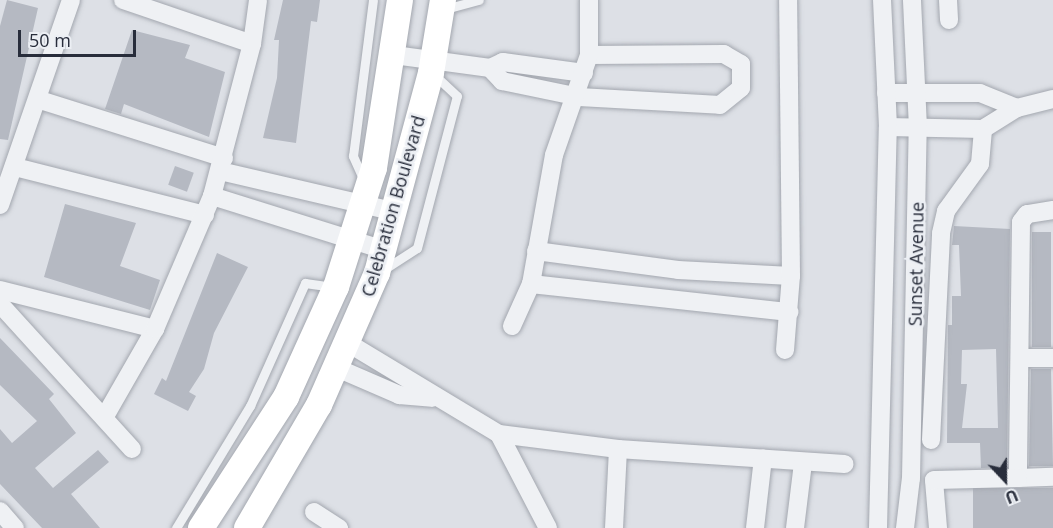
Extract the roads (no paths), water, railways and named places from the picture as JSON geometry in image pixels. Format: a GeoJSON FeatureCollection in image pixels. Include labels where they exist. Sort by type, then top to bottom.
{"type":"FeatureCollection","features":[{"type":"Feature","properties":{"kind":"street"},"geometry":{"type":"LineString","coordinates":[[0,205],[40,100],[70,0]]}},
{"type":"Feature","properties":{"kind":"street"},"geometry":{"type":"LineString","coordinates":[[123,0],[252,45]]}},
{"type":"Feature","properties":{"kind":"street"},"geometry":{"type":"LineString","coordinates":[[104,418],[155,329],[212,196],[252,45],[258,0]]}},
{"type":"Feature","properties":{"kind":"street","name":"Celebration Boulevard"},"geometry":{"type":"LineString","coordinates":[[201,528],[286,397],[336,288],[366,196],[394,55],[400,0]]}},
{"type":"Feature","properties":{"kind":"street"},"geometry":{"type":"LineString","coordinates":[[512,326],[531,284],[554,155],[579,97],[589,55],[589,0]]}},
{"type":"Feature","properties":{"kind":"street"},"geometry":{"type":"LineString","coordinates":[[785,350],[790,276],[788,0]]}},
{"type":"Feature","properties":{"kind":"street","name":"Sunset Avenue"},"geometry":{"type":"LineString","coordinates":[[878,528],[888,127],[882,0]]}},
{"type":"Feature","properties":{"kind":"street","name":"Sunset Avenue"},"geometry":{"type":"LineString","coordinates":[[905,528],[911,478],[918,128],[912,0]]}},
{"type":"Feature","properties":{"kind":"street"},"geometry":{"type":"LineString","coordinates":[[948,0],[949,20]]}},
{"type":"Feature","properties":{"kind":"street","name":"Celebration Boulevard"},"geometry":{"type":"LineString","coordinates":[[247,528],[276,487],[337,368],[381,261],[392,211],[432,66],[443,5]]}},
{"type":"Feature","properties":{"kind":"street"},"geometry":{"type":"LineString","coordinates":[[490,68],[502,81],[530,89],[579,97],[720,105],[741,88],[741,64],[724,54],[589,55]]}},
{"type":"Feature","properties":{"kind":"street"},"geometry":{"type":"LineString","coordinates":[[394,55],[432,66],[490,68],[502,62],[584,73]]}},
{"type":"Feature","properties":{"kind":"street"},"geometry":{"type":"LineString","coordinates":[[530,89],[533,65]]}},
{"type":"Feature","properties":{"kind":"street"},"geometry":{"type":"LineString","coordinates":[[886,93],[980,93],[1017,108]]}},
{"type":"Feature","properties":{"kind":"street"},"geometry":{"type":"LineString","coordinates":[[888,127],[983,129],[1017,108],[1053,99]]}},
{"type":"Feature","properties":{"kind":"street"},"geometry":{"type":"LineString","coordinates":[[40,100],[222,165],[366,196],[392,211]]}},
{"type":"Feature","properties":{"kind":"street"},"geometry":{"type":"LineString","coordinates":[[931,440],[941,232],[946,211],[980,164],[983,129]]}},
{"type":"Feature","properties":{"kind":"street"},"geometry":{"type":"LineString","coordinates":[[15,167],[205,215]]}},
{"type":"Feature","properties":{"kind":"street"},"geometry":{"type":"LineString","coordinates":[[212,196],[351,239],[381,261]]}},
{"type":"Feature","properties":{"kind":"street"},"geometry":{"type":"LineString","coordinates":[[1018,478],[1021,222],[1027,214],[1053,210]]}},
{"type":"Feature","properties":{"kind":"street"},"geometry":{"type":"LineString","coordinates":[[536,251],[678,270],[790,276]]}},
{"type":"Feature","properties":{"kind":"street"},"geometry":{"type":"LineString","coordinates":[[531,284],[789,312]]}},
{"type":"Feature","properties":{"kind":"street"},"geometry":{"type":"LineString","coordinates":[[0,290],[155,329]]}},
{"type":"Feature","properties":{"kind":"street"},"geometry":{"type":"LineString","coordinates":[[0,304],[132,449]]}},
{"type":"Feature","properties":{"kind":"street"},"geometry":{"type":"LineString","coordinates":[[348,343],[415,379],[432,398],[499,434],[618,449],[845,464]]}},
{"type":"Feature","properties":{"kind":"street"},"geometry":{"type":"LineString","coordinates":[[1020,358],[1053,358]]}},
{"type":"Feature","properties":{"kind":"street"},"geometry":{"type":"LineString","coordinates":[[337,368],[399,396],[432,398]]}},
{"type":"Feature","properties":{"kind":"street"},"geometry":{"type":"LineString","coordinates":[[499,434],[548,528]]}},
{"type":"Feature","properties":{"kind":"street"},"geometry":{"type":"LineString","coordinates":[[614,528],[618,449]]}},
{"type":"Feature","properties":{"kind":"street"},"geometry":{"type":"LineString","coordinates":[[755,528],[763,458]]}},
{"type":"Feature","properties":{"kind":"street"},"geometry":{"type":"LineString","coordinates":[[795,528],[803,463]]}},
{"type":"Feature","properties":{"kind":"street"},"geometry":{"type":"LineString","coordinates":[[938,528],[934,480],[1053,477]]}},
{"type":"Feature","properties":{"kind":"street"},"geometry":{"type":"LineString","coordinates":[[0,511],[15,528]]}},
{"type":"Feature","properties":{"kind":"street"},"geometry":{"type":"LineString","coordinates":[[314,512],[339,528]]}},
{"type":"Feature","properties":{"kind":"lane"},"geometry":{"type":"LineString","coordinates":[[366,196],[353,156],[374,0]]}},
{"type":"Feature","properties":{"kind":"lane"},"geometry":{"type":"LineString","coordinates":[[443,5],[479,0]]}},
{"type":"Feature","properties":{"kind":"lane"},"geometry":{"type":"LineString","coordinates":[[381,261],[417,248],[457,96],[432,66]]}},
{"type":"Feature","properties":{"kind":"lane"},"geometry":{"type":"LineString","coordinates":[[176,528],[249,406],[305,283],[336,288]]}}]}
